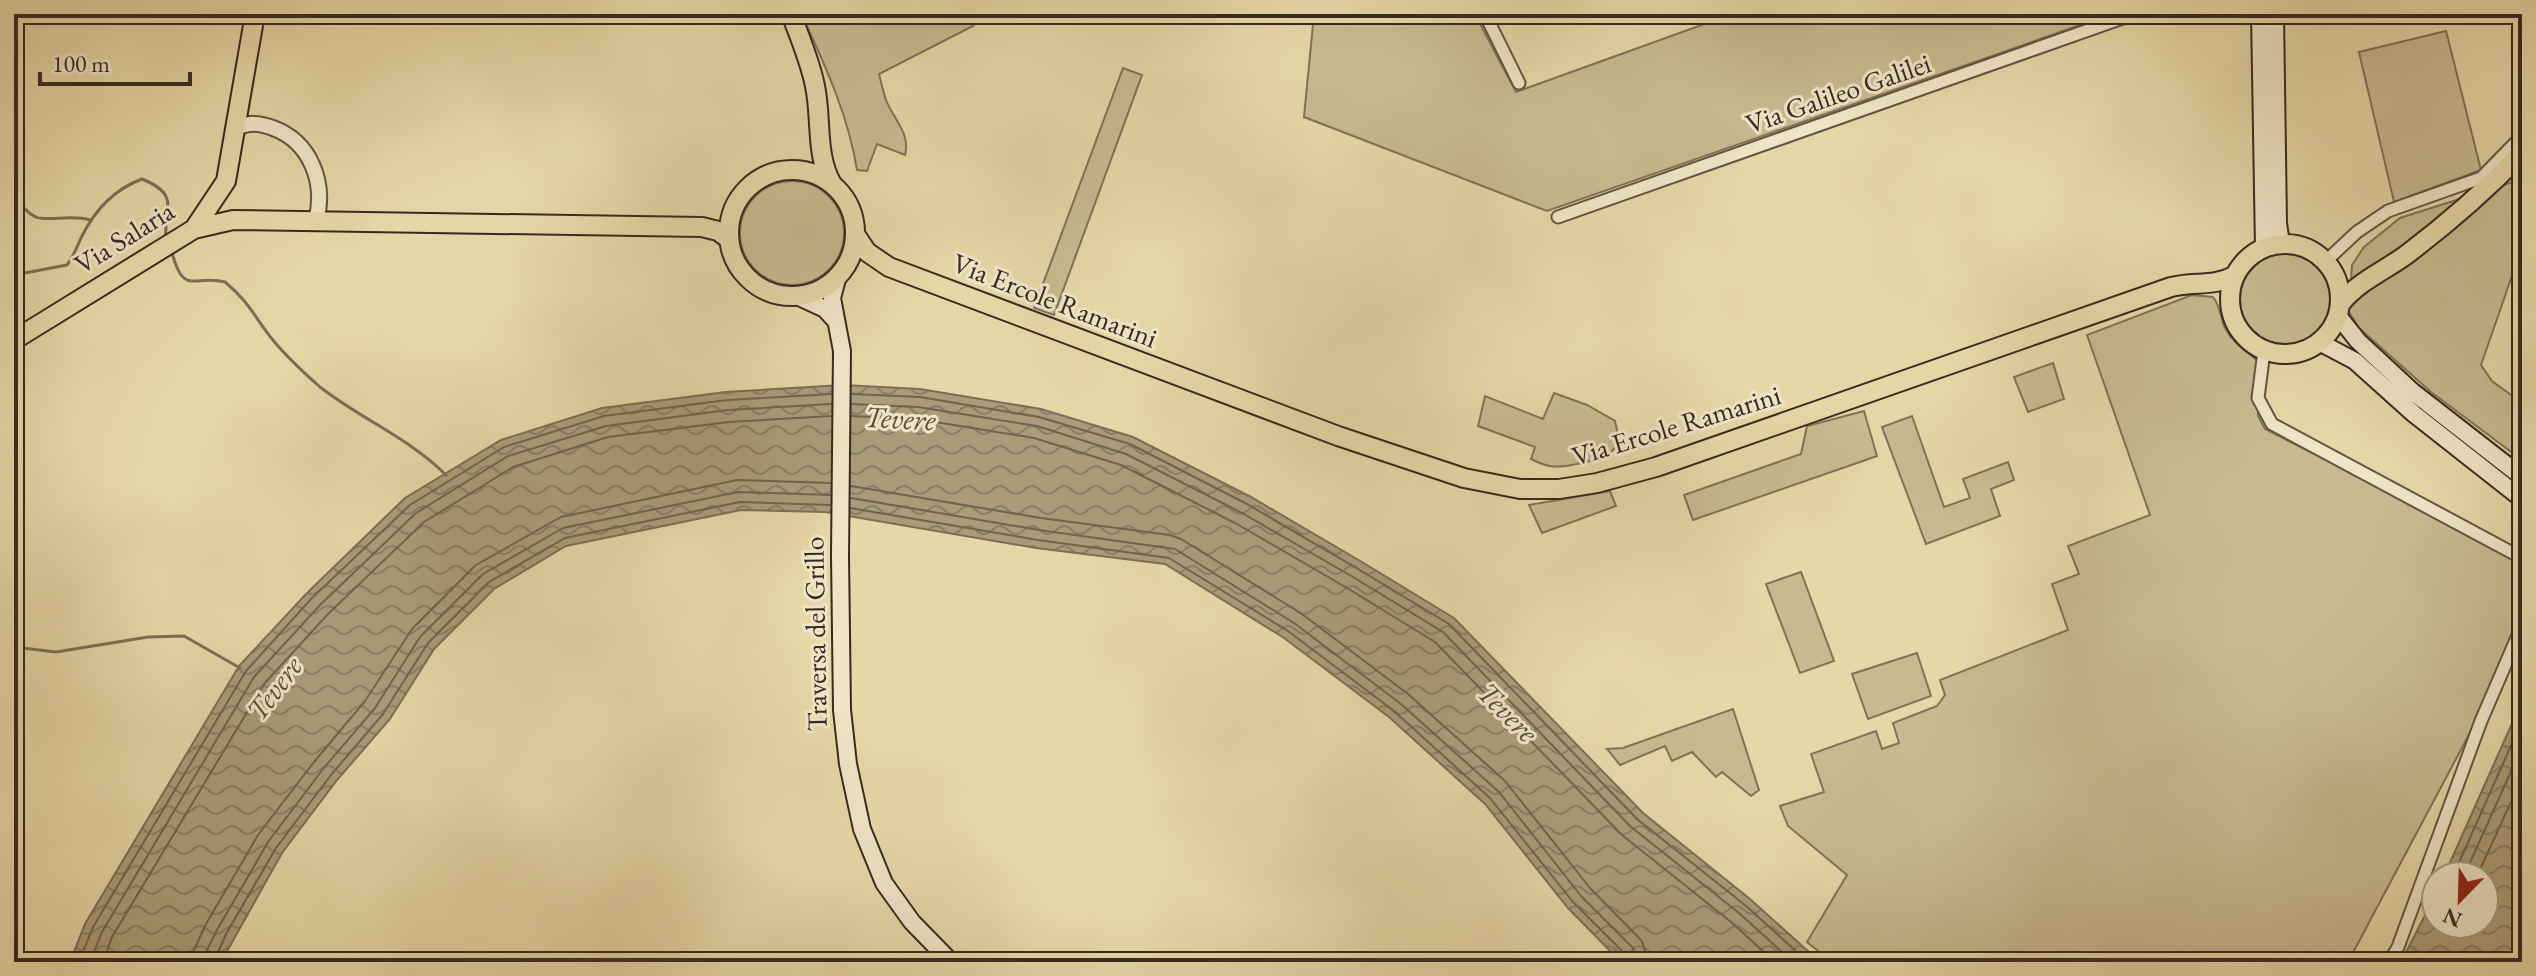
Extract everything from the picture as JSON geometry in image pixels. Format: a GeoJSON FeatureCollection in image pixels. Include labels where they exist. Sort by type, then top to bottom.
{"type":"FeatureCollection","features":[{"type":"Feature","properties":{"kind":"main road","name":"Via Salaria"},"geometry":{"type":"LineString","coordinates":[[14,340],[191,231],[226,181],[255,14]]}},
{"type":"Feature","properties":{"kind":"main road"},"geometry":{"type":"LineString","coordinates":[[2260,14],[2272,246]]}},
{"type":"Feature","properties":{"kind":"main road"},"geometry":{"type":"LineString","coordinates":[[2272,246],[2278,223],[2275,14]]}},
{"type":"Feature","properties":{"kind":"main road"},"geometry":{"type":"LineString","coordinates":[[792,15],[815,88],[822,153],[832,184]]}},
{"type":"Feature","properties":{"kind":"main road"},"geometry":{"type":"LineString","coordinates":[[789,170],[809,150],[818,120]]}},
{"type":"Feature","properties":{"kind":"main road"},"geometry":{"type":"LineString","coordinates":[[2207,285],[2230,304],[2240,332],[2264,351],[2293,354],[2321,343],[2358,286],[2451,220],[2522,153]]}},
{"type":"Feature","properties":{"kind":"main road"},"geometry":{"type":"LineString","coordinates":[[837,322],[825,309],[797,296],[769,290],[745,274],[734,258],[729,239],[730,221],[736,204],[746,190],[760,179],[789,170],[808,172],[832,184],[842,194],[852,213],[855,234]]}},
{"type":"Feature","properties":{"kind":"main road"},"geometry":{"type":"LineString","coordinates":[[226,181],[224,200],[227,211],[243,221]]}},
{"type":"Feature","properties":{"kind":"main road"},"geometry":{"type":"LineString","coordinates":[[191,231],[216,223],[316,221],[702,227],[718,231],[729,239]]}},
{"type":"Feature","properties":{"kind":"main road","name":"Via Ercole Ramarini"},"geometry":{"type":"LineString","coordinates":[[855,234],[867,252],[889,267],[1338,436],[1484,483],[1537,490],[1597,483],[1656,467],[2171,287],[2207,285],[2234,276]]}},
{"type":"Feature","properties":{"kind":"main road","name":"Traversa del Grillo"},"geometry":{"type":"LineString","coordinates":[[855,234],[852,255],[840,273],[832,298],[842,364],[842,710],[848,764],[870,853],[889,892],[912,922],[951,962]]}},
{"type":"Feature","properties":{"kind":"main road"},"geometry":{"type":"LineString","coordinates":[[2230,304],[2234,276],[2242,264],[2272,246],[2298,245],[2314,252],[2330,268],[2355,278],[2378,272]]}},
{"type":"Feature","properties":{"kind":"main road","name":"Via Ercole Ramarini"},"geometry":{"type":"LineString","coordinates":[[840,273],[866,265],[889,267]]}},
{"type":"Feature","properties":{"kind":"main road"},"geometry":{"type":"LineString","coordinates":[[2330,268],[2340,310],[2358,341],[2413,392],[2522,477]]}},
{"type":"Feature","properties":{"kind":"main road"},"geometry":{"type":"LineString","coordinates":[[797,296],[816,291],[840,273]]}},
{"type":"Feature","properties":{"kind":"main road"},"geometry":{"type":"LineString","coordinates":[[2321,343],[2355,361],[2414,414],[2518,497]]}},
{"type":"Feature","properties":{"kind":"street"},"geometry":{"type":"LineString","coordinates":[[1485,14],[1519,83]]}},
{"type":"Feature","properties":{"kind":"street","name":"Via Galileo Galilei"},"geometry":{"type":"LineString","coordinates":[[1558,217],[2134,14]]}},
{"type":"Feature","properties":{"kind":"street"},"geometry":{"type":"LineString","coordinates":[[237,128],[249,123],[264,125],[286,134],[301,146],[318,183],[320,205],[316,221]]}},
{"type":"Feature","properties":{"kind":"street"},"geometry":{"type":"LineString","coordinates":[[2330,268],[2365,225],[2388,211],[2481,178],[2522,136]]}},
{"type":"Feature","properties":{"kind":"street"},"geometry":{"type":"LineString","coordinates":[[2264,351],[2258,398],[2272,424],[2522,558]]}},
{"type":"Feature","properties":{"kind":"street"},"geometry":{"type":"LineString","coordinates":[[2389,962],[2398,947],[2481,721],[2522,626]]}},
{"type":"Feature","properties":{"kind":"shaded area"},"geometry":{"type":"Polygon","coordinates":[[[809,14],[977,14],[979,17],[973,26],[879,74],[886,100],[906,140],[905,155],[877,144],[867,171],[857,170],[843,113],[805,22],[809,14]]]}},
{"type":"Feature","properties":{"kind":"shaded area"},"geometry":{"type":"Polygon","coordinates":[[[1314,14],[1475,14],[1516,92],[1732,14],[2112,14],[1547,211],[1304,117],[1314,14]]]}},
{"type":"Feature","properties":{"kind":"shaded area"},"geometry":{"type":"Polygon","coordinates":[[[2446,31],[2481,170],[2394,202],[2359,52],[2446,31]]]}},
{"type":"Feature","properties":{"kind":"shaded area"},"geometry":{"type":"Polygon","coordinates":[[[1123,68],[1142,75],[1054,315],[1034,308],[1123,68]]]}},
{"type":"Feature","properties":{"kind":"shaded area"},"geometry":{"type":"Polygon","coordinates":[[[2522,179],[2522,247],[2481,365],[2492,381],[2522,403],[2522,460],[2431,392],[2359,328],[2349,312],[2352,265],[2364,247],[2400,218],[2522,179]]]}},
{"type":"Feature","properties":{"kind":"shaded area"},"geometry":{"type":"Polygon","coordinates":[[[792,181],[812,185],[829,196],[840,213],[844,233],[840,253],[829,270],[812,281],[792,285],[772,281],[755,270],[744,253],[740,233],[744,213],[755,196],[772,185],[792,181]]]}},
{"type":"Feature","properties":{"kind":"shaded area"},"geometry":{"type":"Polygon","coordinates":[[[2284,250],[2311,258],[2325,272],[2333,299],[2325,326],[2311,340],[2284,348],[2257,340],[2243,326],[2235,299],[2243,272],[2257,258],[2284,250]]]}},
{"type":"Feature","properties":{"kind":"shaded area"},"geometry":{"type":"Polygon","coordinates":[[[2192,295],[2213,297],[2228,334],[2259,362],[2258,416],[2265,429],[2515,556],[2522,564],[2522,630],[2348,962],[1832,962],[1807,942],[1847,875],[1788,826],[1780,806],[1824,792],[1811,754],[1876,731],[1882,749],[1899,743],[1893,723],[1937,706],[1945,695],[1940,680],[2068,630],[2052,584],[2079,574],[2068,546],[2150,515],[2087,335],[2192,295]]]}},
{"type":"Feature","properties":{"kind":"shaded area"},"geometry":{"type":"Polygon","coordinates":[[[2053,363],[2064,399],[2028,412],[2014,377],[2053,363]]]}},
{"type":"Feature","properties":{"kind":"shaded area"},"geometry":{"type":"Polygon","coordinates":[[[1554,393],[1587,405],[1615,421],[1617,440],[1612,451],[1582,463],[1550,466],[1531,459],[1535,447],[1478,426],[1485,396],[1543,419],[1554,393]]]}},
{"type":"Feature","properties":{"kind":"shaded area"},"geometry":{"type":"Polygon","coordinates":[[[1864,411],[1877,456],[1693,520],[1684,495],[1801,454],[1807,426],[1864,411]]]}},
{"type":"Feature","properties":{"kind":"shaded area"},"geometry":{"type":"Polygon","coordinates":[[[1912,416],[1944,507],[1970,498],[1963,479],[2008,462],[2014,480],[1991,489],[2000,516],[1926,544],[1882,427],[1912,416]]]}},
{"type":"Feature","properties":{"kind":"shaded area"},"geometry":{"type":"Polygon","coordinates":[[[1610,491],[1616,506],[1542,533],[1529,505],[1610,491]]]}},
{"type":"Feature","properties":{"kind":"shaded area"},"geometry":{"type":"Polygon","coordinates":[[[1801,572],[1834,661],[1800,673],[1766,584],[1801,572]]]}},
{"type":"Feature","properties":{"kind":"shaded area"},"geometry":{"type":"Polygon","coordinates":[[[1917,653],[1931,696],[1868,719],[1852,674],[1917,653]]]}},
{"type":"Feature","properties":{"kind":"shaded area"},"geometry":{"type":"Polygon","coordinates":[[[1733,709],[1759,790],[1751,796],[1722,772],[1716,777],[1692,752],[1672,761],[1665,746],[1620,765],[1607,749],[1623,748],[1733,709]]]}},
{"type":"Feature","properties":{"kind":"water","name":"Tevere"},"geometry":{"type":"Polygon","coordinates":[[[843,385],[920,389],[1041,409],[1133,437],[1251,497],[1362,562],[1454,618],[1643,813],[1750,899],[1820,962],[1621,962],[1568,908],[1485,804],[1389,717],[1284,638],[1165,564],[1036,548],[825,512],[741,510],[566,546],[494,589],[434,649],[390,719],[337,780],[282,853],[221,962],[70,962],[85,924],[239,666],[307,593],[405,498],[501,440],[602,408],[726,392],[843,385]]]}},
{"type":"Feature","properties":{"kind":"water"},"geometry":{"type":"Polygon","coordinates":[[[2522,701],[2522,962],[2401,962],[2420,925],[2420,940],[2500,940],[2500,860],[2451,860],[2522,701]]]}},
{"type":"Feature","properties":{"kind":"waterway"},"geometry":{"type":"LineString","coordinates":[[14,275],[67,265],[87,226],[100,209],[123,188],[142,179],[166,197],[166,239]]}},
{"type":"Feature","properties":{"kind":"waterway"},"geometry":{"type":"LineString","coordinates":[[20,205],[40,218],[90,220]]}},
{"type":"Feature","properties":{"kind":"waterway"},"geometry":{"type":"LineString","coordinates":[[172,253],[181,275],[191,281],[225,282],[246,303],[283,352],[320,387],[401,439],[446,475]]}},
{"type":"Feature","properties":{"kind":"waterway"},"geometry":{"type":"LineString","coordinates":[[14,647],[56,652],[148,637],[184,636],[240,668]]}}]}
